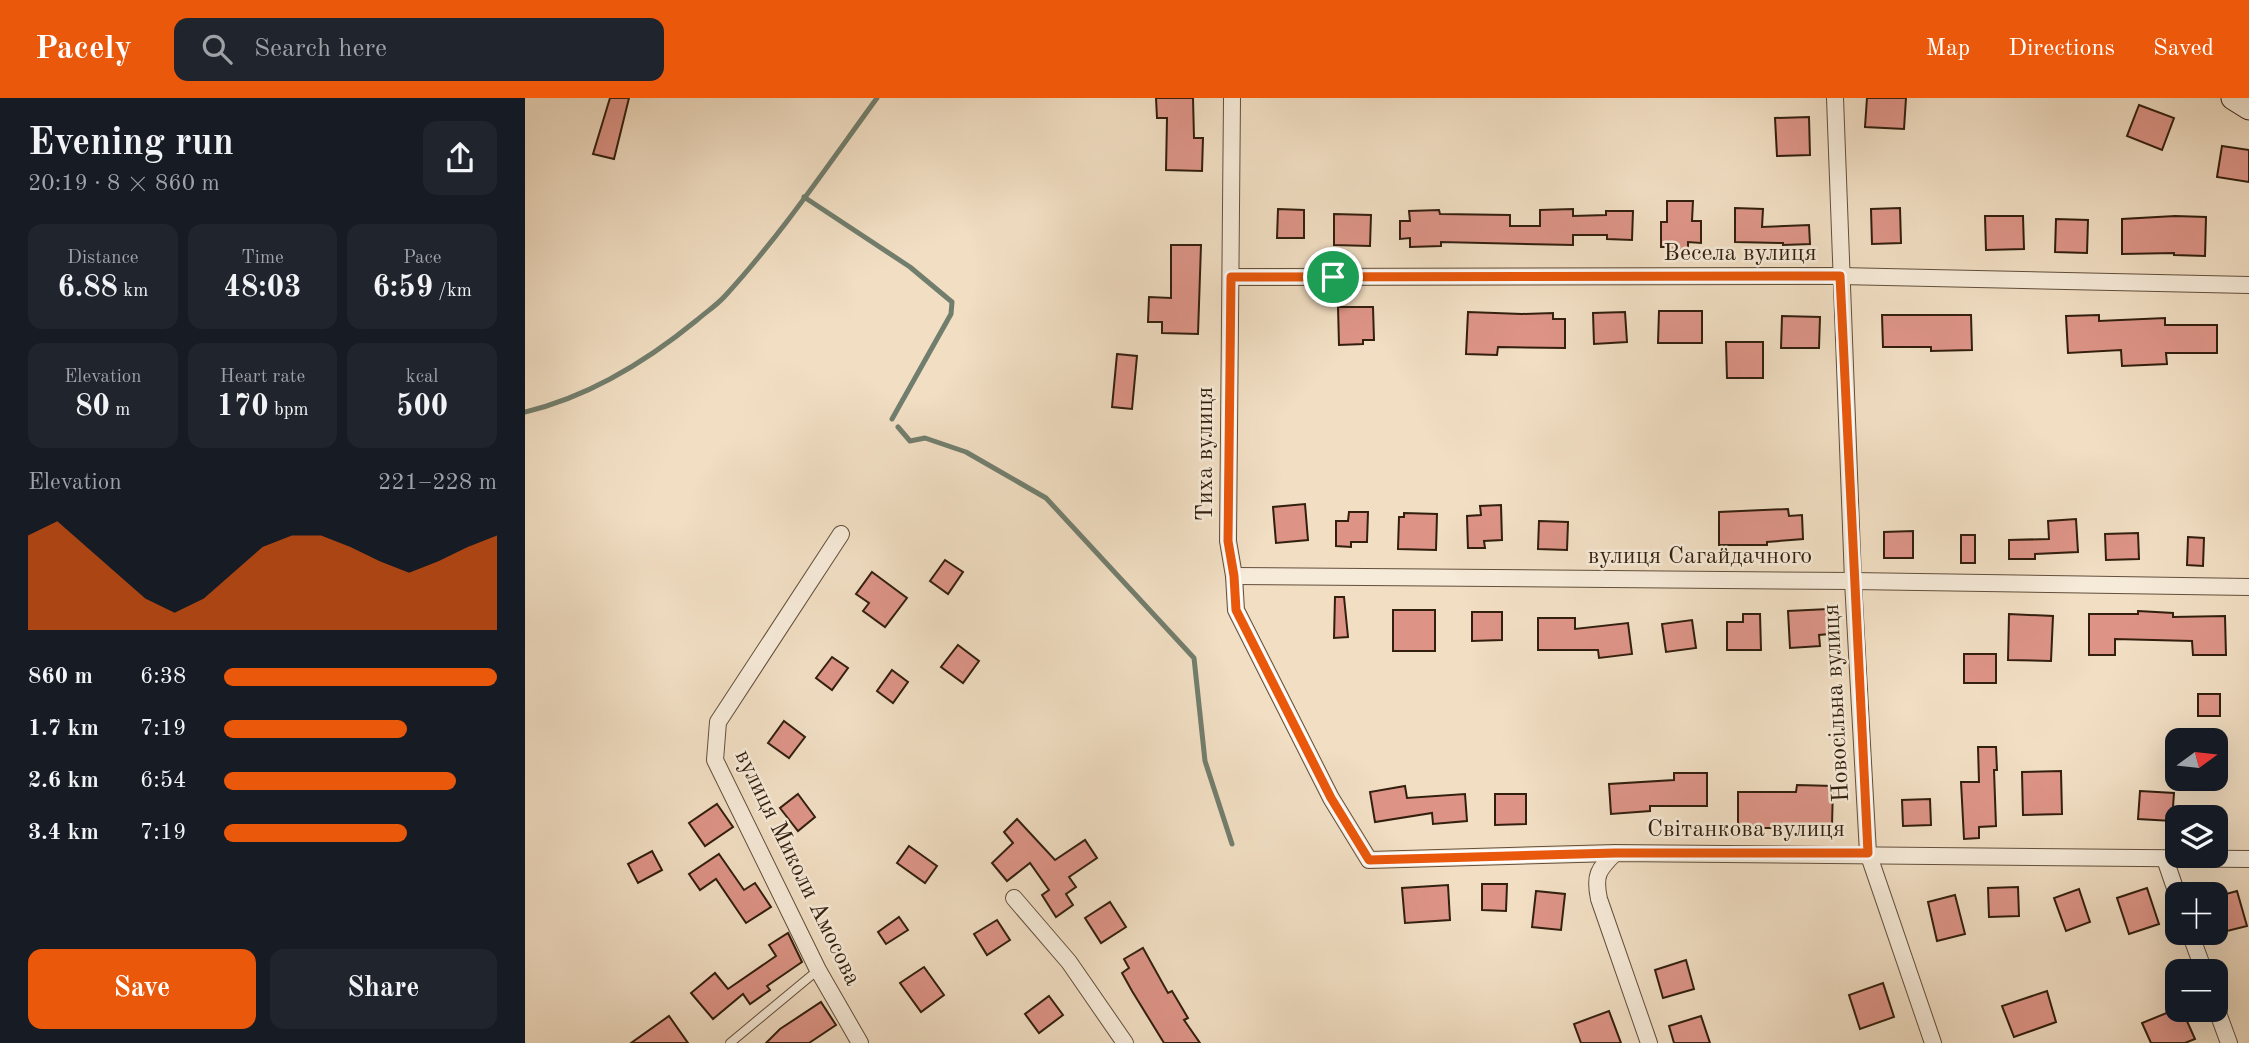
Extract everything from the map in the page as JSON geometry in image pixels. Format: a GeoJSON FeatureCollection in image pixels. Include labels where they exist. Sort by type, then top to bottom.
{"type":"FeatureCollection","features":[{"type":"Feature","properties":{"kind":"street","name":"Тиха вулиця"},"geometry":{"type":"LineString","coordinates":[[1232,98],[1228,541],[1236,610],[1331,798],[1369,860]]}},
{"type":"Feature","properties":{"kind":"street","name":"Новосільна вулиця"},"geometry":{"type":"LineString","coordinates":[[1835,98],[1853,581],[1868,853],[1933,1043]]}},
{"type":"Feature","properties":{"kind":"street"},"geometry":{"type":"LineString","coordinates":[[2234,98],[2249,108]]}},
{"type":"Feature","properties":{"kind":"street","name":"Весела вулиця"},"geometry":{"type":"LineString","coordinates":[[1231,277],[1840,276],[2249,285]]}},
{"type":"Feature","properties":{"kind":"street","name":"вулиця Миколи Амосова"},"geometry":{"type":"LineString","coordinates":[[841,534],[718,722],[715,760],[818,970],[860,1043]]}},
{"type":"Feature","properties":{"kind":"street","name":"вулиця Сагайдачного"},"geometry":{"type":"LineString","coordinates":[[1234,576],[2249,587]]}},
{"type":"Feature","properties":{"kind":"street"},"geometry":{"type":"LineString","coordinates":[[1615,853],[1601,867],[1595,881],[1615,948],[1649,1043]]}},
{"type":"Feature","properties":{"kind":"street","name":"Світанкова вулиця"},"geometry":{"type":"LineString","coordinates":[[1369,860],[1615,853],[1868,853],[2165,859]]}},
{"type":"Feature","properties":{"kind":"street","name":"Світанкова вулиця"},"geometry":{"type":"LineString","coordinates":[[2228,859],[2249,859]]}},
{"type":"Feature","properties":{"kind":"street"},"geometry":{"type":"LineString","coordinates":[[1014,898],[1069,962],[1125,1043]]}},
{"type":"Feature","properties":{"kind":"street"},"geometry":{"type":"LineString","coordinates":[[2221,1022],[2229,1043]]}},
{"type":"Feature","properties":{"kind":"lane"},"geometry":{"type":"LineString","coordinates":[[730,1043],[818,970]]}},
{"type":"Feature","properties":{"kind":"building"},"geometry":{"type":"Polygon","coordinates":[[[610,98],[629,98],[614,159],[593,154],[610,98]]]}},
{"type":"Feature","properties":{"kind":"building"},"geometry":{"type":"Polygon","coordinates":[[[1156,98],[1193,98],[1194,138],[1203,138],[1202,171],[1166,170],[1167,118],[1157,118],[1156,98]]]}},
{"type":"Feature","properties":{"kind":"building"},"geometry":{"type":"Polygon","coordinates":[[[1867,98],[1906,98],[1904,129],[1865,127],[1867,98]]]}},
{"type":"Feature","properties":{"kind":"building"},"geometry":{"type":"Polygon","coordinates":[[[2139,105],[2174,118],[2162,150],[2127,136],[2139,105]]]}},
{"type":"Feature","properties":{"kind":"building"},"geometry":{"type":"Polygon","coordinates":[[[1809,117],[1810,155],[1777,156],[1775,118],[1809,117]]]}},
{"type":"Feature","properties":{"kind":"building"},"geometry":{"type":"Polygon","coordinates":[[[2222,146],[2249,150],[2249,182],[2217,177],[2222,146]]]}},
{"type":"Feature","properties":{"kind":"building"},"geometry":{"type":"Polygon","coordinates":[[[1667,201],[1693,201],[1692,221],[1701,221],[1701,243],[1688,242],[1688,256],[1671,255],[1671,247],[1661,247],[1661,222],[1667,222],[1667,201]]]}},
{"type":"Feature","properties":{"kind":"building"},"geometry":{"type":"Polygon","coordinates":[[[1735,208],[1763,209],[1762,227],[1809,225],[1810,244],[1735,242],[1735,208]]]}},
{"type":"Feature","properties":{"kind":"building"},"geometry":{"type":"Polygon","coordinates":[[[1900,208],[1901,243],[1872,244],[1871,209],[1900,208]]]}},
{"type":"Feature","properties":{"kind":"building"},"geometry":{"type":"Polygon","coordinates":[[[1278,209],[1304,210],[1304,238],[1277,238],[1278,209]]]}},
{"type":"Feature","properties":{"kind":"building"},"geometry":{"type":"Polygon","coordinates":[[[1573,209],[1573,216],[1606,215],[1606,211],[1633,211],[1632,240],[1607,239],[1607,235],[1573,235],[1573,245],[1441,242],[1441,246],[1410,247],[1410,238],[1400,239],[1400,221],[1410,221],[1409,211],[1439,210],[1440,214],[1510,215],[1510,226],[1540,226],[1540,210],[1573,209]]]}},
{"type":"Feature","properties":{"kind":"building"},"geometry":{"type":"Polygon","coordinates":[[[1334,214],[1371,215],[1370,246],[1334,245],[1334,214]]]}},
{"type":"Feature","properties":{"kind":"building"},"geometry":{"type":"Polygon","coordinates":[[[1985,216],[2023,216],[2024,249],[1986,250],[1985,216]]]}},
{"type":"Feature","properties":{"kind":"building"},"geometry":{"type":"Polygon","coordinates":[[[2206,217],[2205,256],[2174,253],[2122,254],[2122,219],[2206,217]]]}},
{"type":"Feature","properties":{"kind":"building"},"geometry":{"type":"Polygon","coordinates":[[[2056,219],[2088,220],[2087,253],[2055,252],[2056,219]]]}},
{"type":"Feature","properties":{"kind":"building"},"geometry":{"type":"Polygon","coordinates":[[[1171,245],[1201,245],[1198,334],[1162,333],[1162,322],[1148,322],[1149,297],[1171,298],[1171,245]]]}},
{"type":"Feature","properties":{"kind":"building"},"geometry":{"type":"Polygon","coordinates":[[[1338,307],[1373,307],[1374,340],[1363,340],[1363,344],[1339,345],[1338,307]]]}},
{"type":"Feature","properties":{"kind":"building"},"geometry":{"type":"Polygon","coordinates":[[[1659,311],[1702,311],[1702,343],[1658,343],[1659,311]]]}},
{"type":"Feature","properties":{"kind":"building"},"geometry":{"type":"Polygon","coordinates":[[[1468,312],[1553,313],[1553,319],[1565,319],[1565,348],[1498,347],[1497,355],[1466,354],[1468,312]]]}},
{"type":"Feature","properties":{"kind":"building"},"geometry":{"type":"Polygon","coordinates":[[[1625,312],[1627,342],[1594,344],[1593,313],[1625,312]]]}},
{"type":"Feature","properties":{"kind":"building"},"geometry":{"type":"Polygon","coordinates":[[[1882,315],[1971,315],[1972,350],[1931,351],[1931,347],[1883,347],[1882,315]]]}},
{"type":"Feature","properties":{"kind":"building"},"geometry":{"type":"Polygon","coordinates":[[[2099,315],[2099,321],[2165,318],[2165,325],[2217,325],[2217,353],[2166,353],[2167,364],[2122,366],[2121,350],[2068,353],[2066,316],[2099,315]]]}},
{"type":"Feature","properties":{"kind":"building"},"geometry":{"type":"Polygon","coordinates":[[[1782,316],[1820,317],[1819,348],[1781,348],[1782,316]]]}},
{"type":"Feature","properties":{"kind":"building"},"geometry":{"type":"Polygon","coordinates":[[[1726,342],[1763,342],[1763,378],[1727,378],[1726,342]]]}},
{"type":"Feature","properties":{"kind":"building"},"geometry":{"type":"Polygon","coordinates":[[[1117,354],[1137,356],[1132,409],[1112,407],[1117,354]]]}},
{"type":"Feature","properties":{"kind":"building"},"geometry":{"type":"Polygon","coordinates":[[[1305,504],[1308,540],[1276,543],[1273,507],[1305,504]]]}},
{"type":"Feature","properties":{"kind":"building"},"geometry":{"type":"Polygon","coordinates":[[[1501,505],[1502,540],[1484,541],[1485,548],[1468,548],[1467,516],[1481,515],[1480,506],[1501,505]]]}},
{"type":"Feature","properties":{"kind":"building"},"geometry":{"type":"Polygon","coordinates":[[[1788,509],[1789,516],[1802,515],[1803,539],[1767,542],[1767,545],[1719,545],[1719,512],[1788,509]]]}},
{"type":"Feature","properties":{"kind":"building"},"geometry":{"type":"Polygon","coordinates":[[[1349,512],[1368,512],[1367,542],[1351,542],[1351,547],[1336,546],[1336,521],[1348,521],[1349,512]]]}},
{"type":"Feature","properties":{"kind":"building"},"geometry":{"type":"Polygon","coordinates":[[[1404,513],[1437,514],[1436,550],[1398,549],[1399,517],[1404,517],[1404,513]]]}},
{"type":"Feature","properties":{"kind":"building"},"geometry":{"type":"Polygon","coordinates":[[[2076,519],[2078,552],[2035,554],[2035,559],[2009,559],[2009,540],[2049,539],[2048,521],[2076,519]]]}},
{"type":"Feature","properties":{"kind":"building"},"geometry":{"type":"Polygon","coordinates":[[[1539,521],[1568,522],[1567,550],[1538,549],[1539,521]]]}},
{"type":"Feature","properties":{"kind":"building"},"geometry":{"type":"Polygon","coordinates":[[[1913,531],[1913,558],[1884,558],[1884,532],[1913,531]]]}},
{"type":"Feature","properties":{"kind":"building"},"geometry":{"type":"Polygon","coordinates":[[[2138,533],[2139,559],[2106,560],[2105,534],[2138,533]]]}},
{"type":"Feature","properties":{"kind":"building"},"geometry":{"type":"Polygon","coordinates":[[[1961,535],[1975,535],[1975,563],[1961,563],[1961,535]]]}},
{"type":"Feature","properties":{"kind":"building"},"geometry":{"type":"Polygon","coordinates":[[[2188,537],[2204,538],[2203,566],[2187,565],[2188,537]]]}},
{"type":"Feature","properties":{"kind":"building"},"geometry":{"type":"Polygon","coordinates":[[[945,560],[963,572],[948,594],[930,581],[945,560]]]}},
{"type":"Feature","properties":{"kind":"building"},"geometry":{"type":"Polygon","coordinates":[[[872,572],[907,598],[885,627],[863,611],[869,603],[856,594],[872,572]]]}},
{"type":"Feature","properties":{"kind":"building"},"geometry":{"type":"Polygon","coordinates":[[[1335,597],[1344,597],[1348,637],[1334,638],[1335,597]]]}},
{"type":"Feature","properties":{"kind":"building"},"geometry":{"type":"Polygon","coordinates":[[[1828,609],[1829,634],[1819,635],[1820,646],[1790,648],[1788,611],[1828,609]]]}},
{"type":"Feature","properties":{"kind":"building"},"geometry":{"type":"Polygon","coordinates":[[[1393,610],[1435,610],[1435,651],[1393,651],[1393,610]]]}},
{"type":"Feature","properties":{"kind":"building"},"geometry":{"type":"Polygon","coordinates":[[[2138,611],[2173,613],[2173,617],[2225,616],[2226,655],[2193,655],[2192,641],[2115,639],[2115,655],[2089,655],[2089,614],[2138,614],[2138,611]]]}},
{"type":"Feature","properties":{"kind":"building"},"geometry":{"type":"Polygon","coordinates":[[[1472,612],[1502,612],[1502,640],[1472,641],[1472,612]]]}},
{"type":"Feature","properties":{"kind":"building"},"geometry":{"type":"Polygon","coordinates":[[[1743,614],[1760,614],[1761,650],[1727,650],[1727,622],[1743,622],[1743,614]]]}},
{"type":"Feature","properties":{"kind":"building"},"geometry":{"type":"Polygon","coordinates":[[[2009,614],[2053,616],[2051,661],[2008,660],[2009,614]]]}},
{"type":"Feature","properties":{"kind":"building"},"geometry":{"type":"Polygon","coordinates":[[[1538,618],[1575,618],[1575,629],[1628,623],[1632,654],[1599,658],[1598,650],[1538,650],[1538,618]]]}},
{"type":"Feature","properties":{"kind":"building"},"geometry":{"type":"Polygon","coordinates":[[[1692,620],[1696,648],[1666,652],[1662,624],[1692,620]]]}},
{"type":"Feature","properties":{"kind":"building"},"geometry":{"type":"Polygon","coordinates":[[[958,645],[979,661],[963,683],[941,667],[958,645]]]}},
{"type":"Feature","properties":{"kind":"building"},"geometry":{"type":"Polygon","coordinates":[[[1964,654],[1996,654],[1996,683],[1964,683],[1964,654]]]}},
{"type":"Feature","properties":{"kind":"building"},"geometry":{"type":"Polygon","coordinates":[[[832,657],[848,668],[832,690],[816,678],[832,657]]]}},
{"type":"Feature","properties":{"kind":"building"},"geometry":{"type":"Polygon","coordinates":[[[892,670],[908,682],[893,703],[877,691],[892,670]]]}},
{"type":"Feature","properties":{"kind":"building"},"geometry":{"type":"Polygon","coordinates":[[[2198,694],[2220,694],[2220,716],[2198,716],[2198,694]]]}},
{"type":"Feature","properties":{"kind":"building"},"geometry":{"type":"Polygon","coordinates":[[[784,721],[805,737],[789,758],[768,743],[784,721]]]}},
{"type":"Feature","properties":{"kind":"building"},"geometry":{"type":"Polygon","coordinates":[[[1978,747],[1996,747],[1996,826],[1979,827],[1979,838],[1964,839],[1961,782],[1979,782],[1978,747]]]}},
{"type":"Feature","properties":{"kind":"building"},"geometry":{"type":"Polygon","coordinates":[[[2061,771],[2062,814],[2023,815],[2022,772],[2061,771]]]}},
{"type":"Feature","properties":{"kind":"building"},"geometry":{"type":"Polygon","coordinates":[[[1674,773],[1707,773],[1707,806],[1650,806],[1650,811],[1611,814],[1609,784],[1674,780],[1674,773]]]}},
{"type":"Feature","properties":{"kind":"building"},"geometry":{"type":"Polygon","coordinates":[[[1797,785],[1833,786],[1832,826],[1772,824],[1772,828],[1738,828],[1738,792],[1796,792],[1797,785]]]}},
{"type":"Feature","properties":{"kind":"building"},"geometry":{"type":"Polygon","coordinates":[[[1405,786],[1407,798],[1465,794],[1467,821],[1433,824],[1432,813],[1375,822],[1370,792],[1405,786]]]}},
{"type":"Feature","properties":{"kind":"building"},"geometry":{"type":"Polygon","coordinates":[[[2140,791],[2174,793],[2173,805],[2165,805],[2165,821],[2138,819],[2140,791]]]}},
{"type":"Feature","properties":{"kind":"building"},"geometry":{"type":"Polygon","coordinates":[[[798,794],[815,817],[798,831],[780,808],[798,794]]]}},
{"type":"Feature","properties":{"kind":"building"},"geometry":{"type":"Polygon","coordinates":[[[1495,794],[1526,794],[1526,824],[1495,825],[1495,794]]]}},
{"type":"Feature","properties":{"kind":"building"},"geometry":{"type":"Polygon","coordinates":[[[1930,799],[1931,825],[1903,826],[1902,800],[1930,799]]]}},
{"type":"Feature","properties":{"kind":"building"},"geometry":{"type":"Polygon","coordinates":[[[717,804],[733,827],[705,846],[689,823],[717,804]]]}},
{"type":"Feature","properties":{"kind":"building"},"geometry":{"type":"Polygon","coordinates":[[[1017,819],[1055,860],[1085,840],[1097,858],[1069,877],[1076,887],[1066,894],[1073,905],[1056,917],[1042,895],[1049,890],[1030,863],[1007,881],[992,863],[1013,843],[1004,832],[1017,819]]]}},
{"type":"Feature","properties":{"kind":"building"},"geometry":{"type":"Polygon","coordinates":[[[909,846],[937,866],[925,883],[897,863],[909,846]]]}},
{"type":"Feature","properties":{"kind":"building"},"geometry":{"type":"Polygon","coordinates":[[[652,851],[662,870],[638,883],[628,864],[652,851]]]}},
{"type":"Feature","properties":{"kind":"building"},"geometry":{"type":"Polygon","coordinates":[[[719,854],[744,890],[755,883],[771,907],[746,923],[716,879],[700,890],[689,874],[719,854]]]}},
{"type":"Feature","properties":{"kind":"building"},"geometry":{"type":"Polygon","coordinates":[[[1482,884],[1507,884],[1506,911],[1482,910],[1482,884]]]}},
{"type":"Feature","properties":{"kind":"building"},"geometry":{"type":"Polygon","coordinates":[[[1448,885],[1450,920],[1405,923],[1402,888],[1448,885]]]}},
{"type":"Feature","properties":{"kind":"building"},"geometry":{"type":"Polygon","coordinates":[[[2018,887],[2019,916],[1989,917],[1988,888],[2018,887]]]}},
{"type":"Feature","properties":{"kind":"building"},"geometry":{"type":"Polygon","coordinates":[[[2147,888],[2159,924],[2129,934],[2117,898],[2147,888]]]}},
{"type":"Feature","properties":{"kind":"building"},"geometry":{"type":"Polygon","coordinates":[[[2079,889],[2090,922],[2066,931],[2054,898],[2079,889]]]}},
{"type":"Feature","properties":{"kind":"building"},"geometry":{"type":"Polygon","coordinates":[[[1536,891],[1565,894],[1561,930],[1532,927],[1536,891]]]}},
{"type":"Feature","properties":{"kind":"building"},"geometry":{"type":"Polygon","coordinates":[[[2237,891],[2247,926],[2228,931],[2228,893],[2237,891]]]}},
{"type":"Feature","properties":{"kind":"building"},"geometry":{"type":"Polygon","coordinates":[[[1955,895],[1965,934],[1937,941],[1928,902],[1955,895]]]}},
{"type":"Feature","properties":{"kind":"building"},"geometry":{"type":"Polygon","coordinates":[[[1110,902],[1126,927],[1101,943],[1085,918],[1110,902]]]}},
{"type":"Feature","properties":{"kind":"building"},"geometry":{"type":"Polygon","coordinates":[[[899,917],[908,930],[886,944],[878,932],[899,917]]]}},
{"type":"Feature","properties":{"kind":"building"},"geometry":{"type":"Polygon","coordinates":[[[997,920],[1010,940],[987,955],[974,934],[997,920]]]}},
{"type":"Feature","properties":{"kind":"building"},"geometry":{"type":"Polygon","coordinates":[[[788,933],[802,962],[767,986],[770,990],[750,1004],[743,994],[713,1019],[691,993],[715,973],[728,989],[776,956],[769,945],[788,933]]]}},
{"type":"Feature","properties":{"kind":"building"},"geometry":{"type":"Polygon","coordinates":[[[1143,948],[1168,993],[1172,991],[1188,1018],[1184,1020],[1200,1043],[1164,1043],[1132,991],[1122,973],[1129,968],[1124,959],[1143,948]]]}},
{"type":"Feature","properties":{"kind":"building"},"geometry":{"type":"Polygon","coordinates":[[[1686,960],[1694,989],[1663,998],[1655,970],[1686,960]]]}},
{"type":"Feature","properties":{"kind":"building"},"geometry":{"type":"Polygon","coordinates":[[[924,967],[944,995],[921,1012],[900,983],[924,967]]]}},
{"type":"Feature","properties":{"kind":"building"},"geometry":{"type":"Polygon","coordinates":[[[1883,983],[1894,1017],[1860,1029],[1849,995],[1883,983]]]}},
{"type":"Feature","properties":{"kind":"building"},"geometry":{"type":"Polygon","coordinates":[[[2047,991],[2056,1022],[2014,1037],[2002,1006],[2047,991]]]}},
{"type":"Feature","properties":{"kind":"building"},"geometry":{"type":"Polygon","coordinates":[[[1049,996],[1063,1015],[1039,1033],[1025,1014],[1049,996]]]}},
{"type":"Feature","properties":{"kind":"building"},"geometry":{"type":"Polygon","coordinates":[[[821,1002],[836,1025],[809,1043],[766,1043],[780,1029],[821,1002]]]}},
{"type":"Feature","properties":{"kind":"building"},"geometry":{"type":"Polygon","coordinates":[[[1609,1011],[1621,1043],[1581,1043],[1574,1024],[1609,1011]]]}},
{"type":"Feature","properties":{"kind":"building"},"geometry":{"type":"Polygon","coordinates":[[[2165,1014],[2165,1022],[2187,1022],[2195,1039],[2185,1043],[2151,1043],[2142,1023],[2165,1014]]]}},
{"type":"Feature","properties":{"kind":"building"},"geometry":{"type":"Polygon","coordinates":[[[669,1016],[688,1043],[631,1043],[669,1016]]]}},
{"type":"Feature","properties":{"kind":"building"},"geometry":{"type":"Polygon","coordinates":[[[1701,1016],[1710,1043],[1674,1043],[1669,1026],[1701,1016]]]}},
{"type":"Feature","properties":{"kind":"waterway"},"geometry":{"type":"LineString","coordinates":[[525,412],[571,397],[616,376],[658,350],[719,302],[785,224],[877,98]]}},
{"type":"Feature","properties":{"kind":"waterway"},"geometry":{"type":"LineString","coordinates":[[804,197],[910,267],[952,302],[951,314],[892,419]]}},
{"type":"Feature","properties":{"kind":"waterway"},"geometry":{"type":"LineString","coordinates":[[898,427],[910,441],[925,438],[966,452],[1046,498],[1194,658],[1205,761],[1232,844]]}},
{"type":"Feature","properties":{"kind":"route"},"geometry":{"type":"LineString","coordinates":[[1840,276],[1868,853],[1615,853],[1369,860],[1331,798],[1236,610],[1228,541],[1231,277],[1333,277],[1840,276]]}}]}
